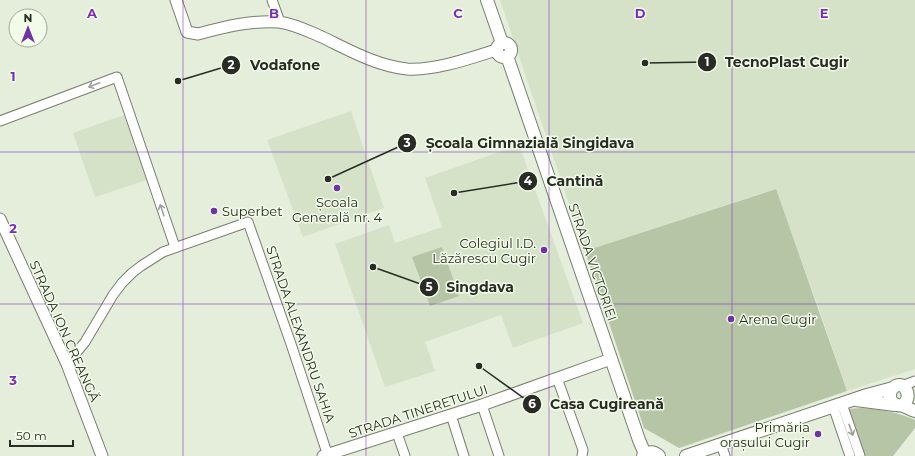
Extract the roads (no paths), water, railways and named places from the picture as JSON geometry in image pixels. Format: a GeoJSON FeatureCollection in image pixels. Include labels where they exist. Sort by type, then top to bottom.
{"type":"FeatureCollection","features":[{"type":"Feature","properties":{"kind":"main road"},"geometry":{"type":"LineString","coordinates":[[487,0],[499,46]]}},
{"type":"Feature","properties":{"kind":"main road","name":"STRADA VICTORIEI"},"geometry":{"type":"LineString","coordinates":[[499,46],[506,43],[511,48],[510,53],[507,56],[644,455]]}},
{"type":"Feature","properties":{"kind":"main road"},"geometry":{"type":"LineString","coordinates":[[908,393],[891,390],[890,397],[891,400],[899,405],[915,411]]}},
{"type":"Feature","properties":{"kind":"main road"},"geometry":{"type":"LineString","coordinates":[[686,456],[876,392],[908,393]]}},
{"type":"Feature","properties":{"kind":"main road"},"geometry":{"type":"LineString","coordinates":[[843,403],[899,405],[907,403],[908,393]]}},
{"type":"Feature","properties":{"kind":"main road"},"geometry":{"type":"LineString","coordinates":[[644,455],[651,452],[659,456]]}},
{"type":"Feature","properties":{"kind":"street"},"geometry":{"type":"LineString","coordinates":[[176,0],[187,32],[198,34],[243,23],[280,22],[303,28],[377,62],[393,67],[409,69],[435,67],[461,61],[499,46]]}},
{"type":"Feature","properties":{"kind":"street"},"geometry":{"type":"LineString","coordinates":[[272,0],[280,22]]}},
{"type":"Feature","properties":{"kind":"street"},"geometry":{"type":"LineString","coordinates":[[0,121],[116,77],[175,247],[163,252],[141,266],[122,283],[85,342],[67,364]]}},
{"type":"Feature","properties":{"kind":"street","name":"STRADA ION CREANGĂ"},"geometry":{"type":"LineString","coordinates":[[0,220],[67,364],[102,456]]}},
{"type":"Feature","properties":{"kind":"street","name":"STRADA ALEXANDRU SAHIA"},"geometry":{"type":"LineString","coordinates":[[175,247],[248,222],[291,344],[326,456]]}},
{"type":"Feature","properties":{"kind":"street","name":"STRADA TINERETULUI"},"geometry":{"type":"LineString","coordinates":[[326,456],[482,405],[611,359]]}},
{"type":"Feature","properties":{"kind":"street"},"geometry":{"type":"LineString","coordinates":[[557,378],[583,450],[582,456]]}},
{"type":"Feature","properties":{"kind":"street"},"geometry":{"type":"LineString","coordinates":[[908,393],[915,381]]}},
{"type":"Feature","properties":{"kind":"street"},"geometry":{"type":"LineString","coordinates":[[843,403],[850,456]]}},
{"type":"Feature","properties":{"kind":"street"},"geometry":{"type":"LineString","coordinates":[[843,403],[860,456]]}},
{"type":"Feature","properties":{"kind":"street"},"geometry":{"type":"LineString","coordinates":[[482,405],[499,456]]}},
{"type":"Feature","properties":{"kind":"street"},"geometry":{"type":"LineString","coordinates":[[451,415],[464,456]]}},
{"type":"Feature","properties":{"kind":"street"},"geometry":{"type":"LineString","coordinates":[[397,433],[405,456]]}},
{"type":"Feature","properties":{"kind":"street"},"geometry":{"type":"LineString","coordinates":[[721,444],[725,456]]}},
{"type":"Feature","properties":{"kind":"place","name":"TecnoPlast Cugir"},"geometry":{"type":"Point","coordinates":[645,63]}},
{"type":"Feature","properties":{"kind":"place","name":"Vodafone"},"geometry":{"type":"Point","coordinates":[178,81]}},
{"type":"Feature","properties":{"kind":"place","name":"Școala Gimnazială Singidava"},"geometry":{"type":"Point","coordinates":[328,179]}},
{"type":"Feature","properties":{"kind":"place","name":"Școala Generală nr. 4"},"geometry":{"type":"Point","coordinates":[337,188]}},
{"type":"Feature","properties":{"kind":"place","name":"Cantină"},"geometry":{"type":"Point","coordinates":[454,193]}},
{"type":"Feature","properties":{"kind":"place","name":"Superbet"},"geometry":{"type":"Point","coordinates":[214,211]}},
{"type":"Feature","properties":{"kind":"place","name":"Colegiul I.D. Lăzărescu Cugir"},"geometry":{"type":"Point","coordinates":[544,250]}},
{"type":"Feature","properties":{"kind":"place","name":"Singdava"},"geometry":{"type":"Point","coordinates":[373,267]}},
{"type":"Feature","properties":{"kind":"place","name":"Arena Cugir"},"geometry":{"type":"Point","coordinates":[731,319]}},
{"type":"Feature","properties":{"kind":"place","name":"Casa Cugireană"},"geometry":{"type":"Point","coordinates":[479,366]}},
{"type":"Feature","properties":{"kind":"place","name":"Primăria orașului Cugir"},"geometry":{"type":"Point","coordinates":[818,434]}}]}
